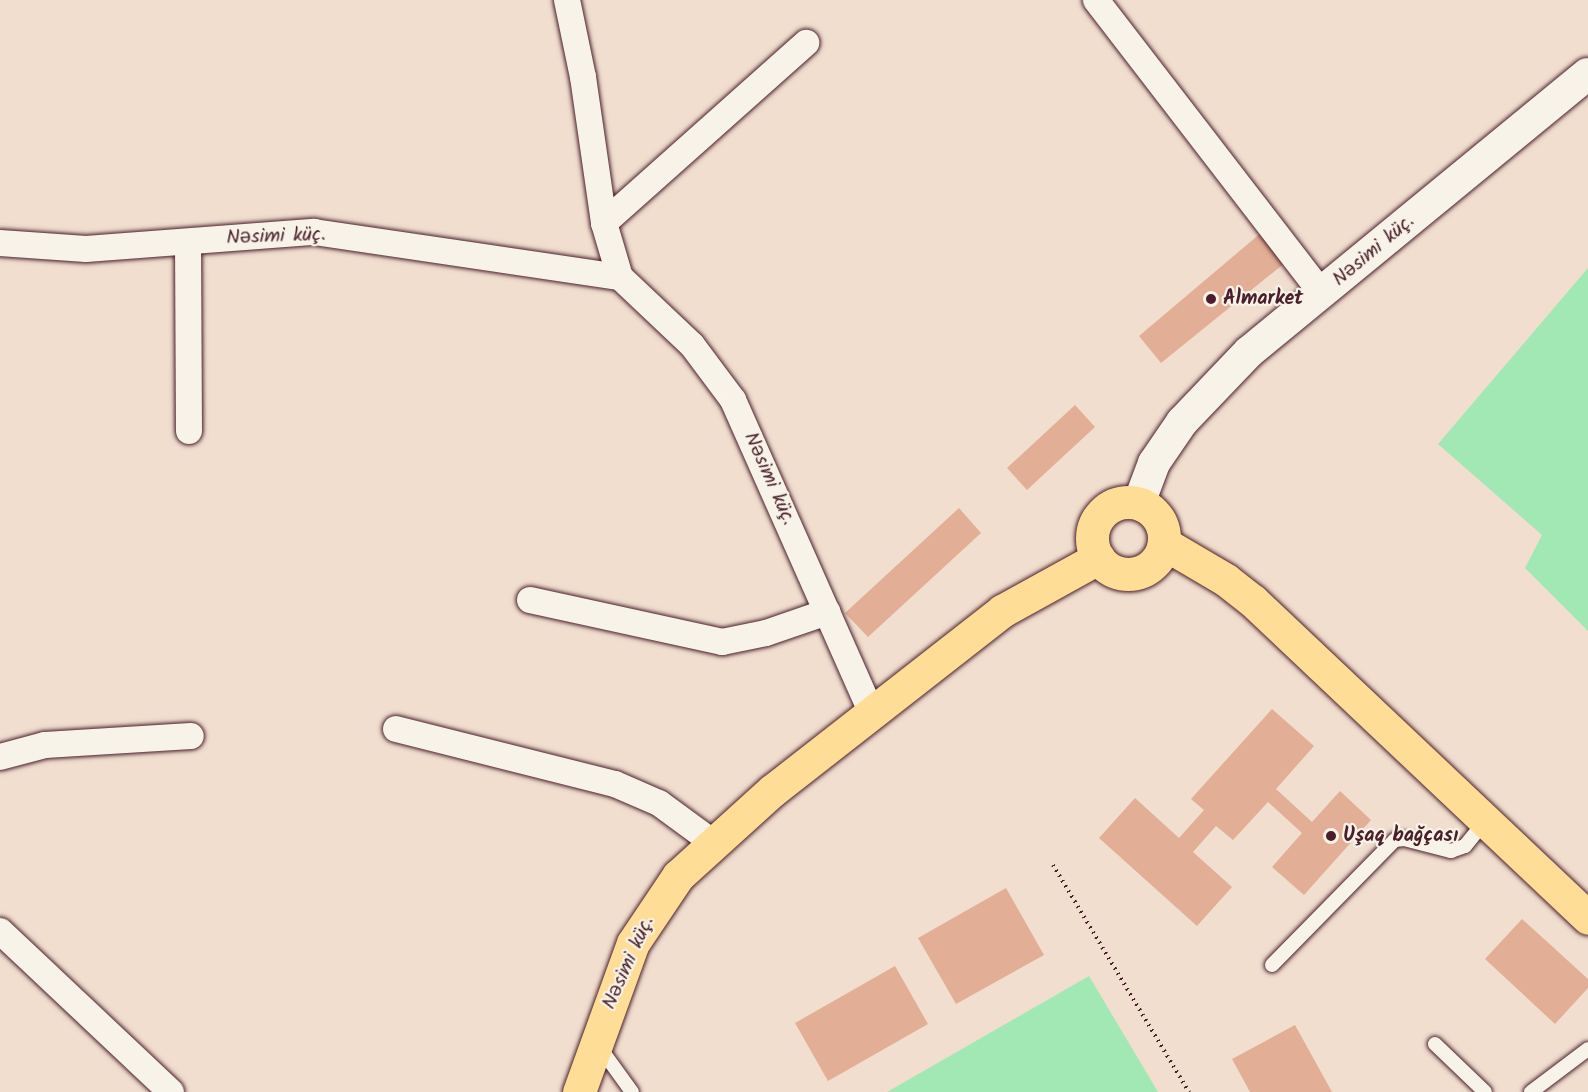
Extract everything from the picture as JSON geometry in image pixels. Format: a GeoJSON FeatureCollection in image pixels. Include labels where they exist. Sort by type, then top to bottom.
{"type":"FeatureCollection","features":[{"type":"Feature","properties":{"kind":"main road"},"geometry":{"type":"LineString","coordinates":[[1121,502],[1139,503],[1154,512],[1163,527],[1165,544],[1158,560],[1144,572],[1127,575],[1110,570],[1098,558],[1092,541],[1100,517],[1121,502]]}},
{"type":"Feature","properties":{"kind":"main road"},"geometry":{"type":"LineString","coordinates":[[1165,544],[1226,580],[1253,601],[1588,918]]}},
{"type":"Feature","properties":{"kind":"main road","name":"Nəsimi küç."},"geometry":{"type":"LineString","coordinates":[[579,1092],[595,1041],[633,944],[653,909],[678,876],[712,842],[871,711],[1002,611],[1098,558]]}},
{"type":"Feature","properties":{"kind":"street"},"geometry":{"type":"LineString","coordinates":[[567,0],[583,77],[604,223],[620,278]]}},
{"type":"Feature","properties":{"kind":"street"},"geometry":{"type":"LineString","coordinates":[[1096,0],[1322,293]]}},
{"type":"Feature","properties":{"kind":"street"},"geometry":{"type":"LineString","coordinates":[[604,223],[806,43]]}},
{"type":"Feature","properties":{"kind":"street","name":"Nəsimi küç."},"geometry":{"type":"LineString","coordinates":[[1139,503],[1154,463],[1182,422],[1249,352],[1588,74]]}},
{"type":"Feature","properties":{"kind":"street","name":"Nəsimi küç."},"geometry":{"type":"LineString","coordinates":[[0,243],[86,249],[314,232],[620,278],[692,345],[733,400],[871,711]]}},
{"type":"Feature","properties":{"kind":"street"},"geometry":{"type":"LineString","coordinates":[[188,242],[189,431]]}},
{"type":"Feature","properties":{"kind":"street"},"geometry":{"type":"LineString","coordinates":[[530,600],[722,642],[766,633],[827,612]]}},
{"type":"Feature","properties":{"kind":"street"},"geometry":{"type":"LineString","coordinates":[[396,729],[615,784],[659,802],[712,842]]}},
{"type":"Feature","properties":{"kind":"street"},"geometry":{"type":"LineString","coordinates":[[0,757],[45,745],[191,736]]}},
{"type":"Feature","properties":{"kind":"street"},"geometry":{"type":"LineString","coordinates":[[0,931],[171,1092]]}},
{"type":"Feature","properties":{"kind":"lane"},"geometry":{"type":"LineString","coordinates":[[1272,965],[1395,840],[1404,839],[1451,850],[1464,846],[1485,821]]}},
{"type":"Feature","properties":{"kind":"lane"},"geometry":{"type":"LineString","coordinates":[[595,1041],[632,1092]]}},
{"type":"Feature","properties":{"kind":"lane"},"geometry":{"type":"LineString","coordinates":[[1436,1044],[1475,1086],[1485,1092]]}},
{"type":"Feature","properties":{"kind":"lane"},"geometry":{"type":"LineString","coordinates":[[1531,1092],[1588,1049]]}},
{"type":"Feature","properties":{"kind":"path"},"geometry":{"type":"LineString","coordinates":[[1053,865],[1189,1092]]}},
{"type":"Feature","properties":{"kind":"green space"},"geometry":{"type":"Polygon","coordinates":[[[1588,268],[1588,631],[1525,568],[1542,535],[1438,444],[1588,268]]]}},
{"type":"Feature","properties":{"kind":"green space"},"geometry":{"type":"Polygon","coordinates":[[[1089,976],[1158,1092],[887,1092],[1089,976]]]}},
{"type":"Feature","properties":{"kind":"building","name":"Almarket"},"geometry":{"type":"Polygon","coordinates":[[[1262,232],[1286,262],[1161,363],[1139,336],[1262,232]]]}},
{"type":"Feature","properties":{"kind":"building"},"geometry":{"type":"Polygon","coordinates":[[[1075,405],[1095,427],[1027,490],[1007,468],[1075,405]]]}},
{"type":"Feature","properties":{"kind":"building"},"geometry":{"type":"Polygon","coordinates":[[[959,508],[981,533],[868,637],[845,613],[959,508]]]}},
{"type":"Feature","properties":{"kind":"building"},"geometry":{"type":"Polygon","coordinates":[[[1272,709],[1314,746],[1276,789],[1312,822],[1340,791],[1371,820],[1304,895],[1272,867],[1302,833],[1268,802],[1233,840],[1216,826],[1193,852],[1232,887],[1197,926],[1099,838],[1135,798],[1179,838],[1204,810],[1191,799],[1272,709]]]}},
{"type":"Feature","properties":{"kind":"building"},"geometry":{"type":"Polygon","coordinates":[[[1006,888],[1044,955],[956,1004],[918,938],[1006,888]]]}},
{"type":"Feature","properties":{"kind":"building"},"geometry":{"type":"Polygon","coordinates":[[[1522,919],[1588,979],[1588,988],[1555,1024],[1485,959],[1522,919]]]}},
{"type":"Feature","properties":{"kind":"building"},"geometry":{"type":"Polygon","coordinates":[[[895,966],[928,1024],[828,1081],[795,1023],[895,966]]]}},
{"type":"Feature","properties":{"kind":"building"},"geometry":{"type":"Polygon","coordinates":[[[1295,1025],[1332,1092],[1250,1092],[1232,1059],[1295,1025]]]}},
{"type":"Feature","properties":{"kind":"place","name":"Almarket"},"geometry":{"type":"Point","coordinates":[1211,299]}},
{"type":"Feature","properties":{"kind":"place","name":"Uşaq bağçası"},"geometry":{"type":"Point","coordinates":[1331,836]}}]}
